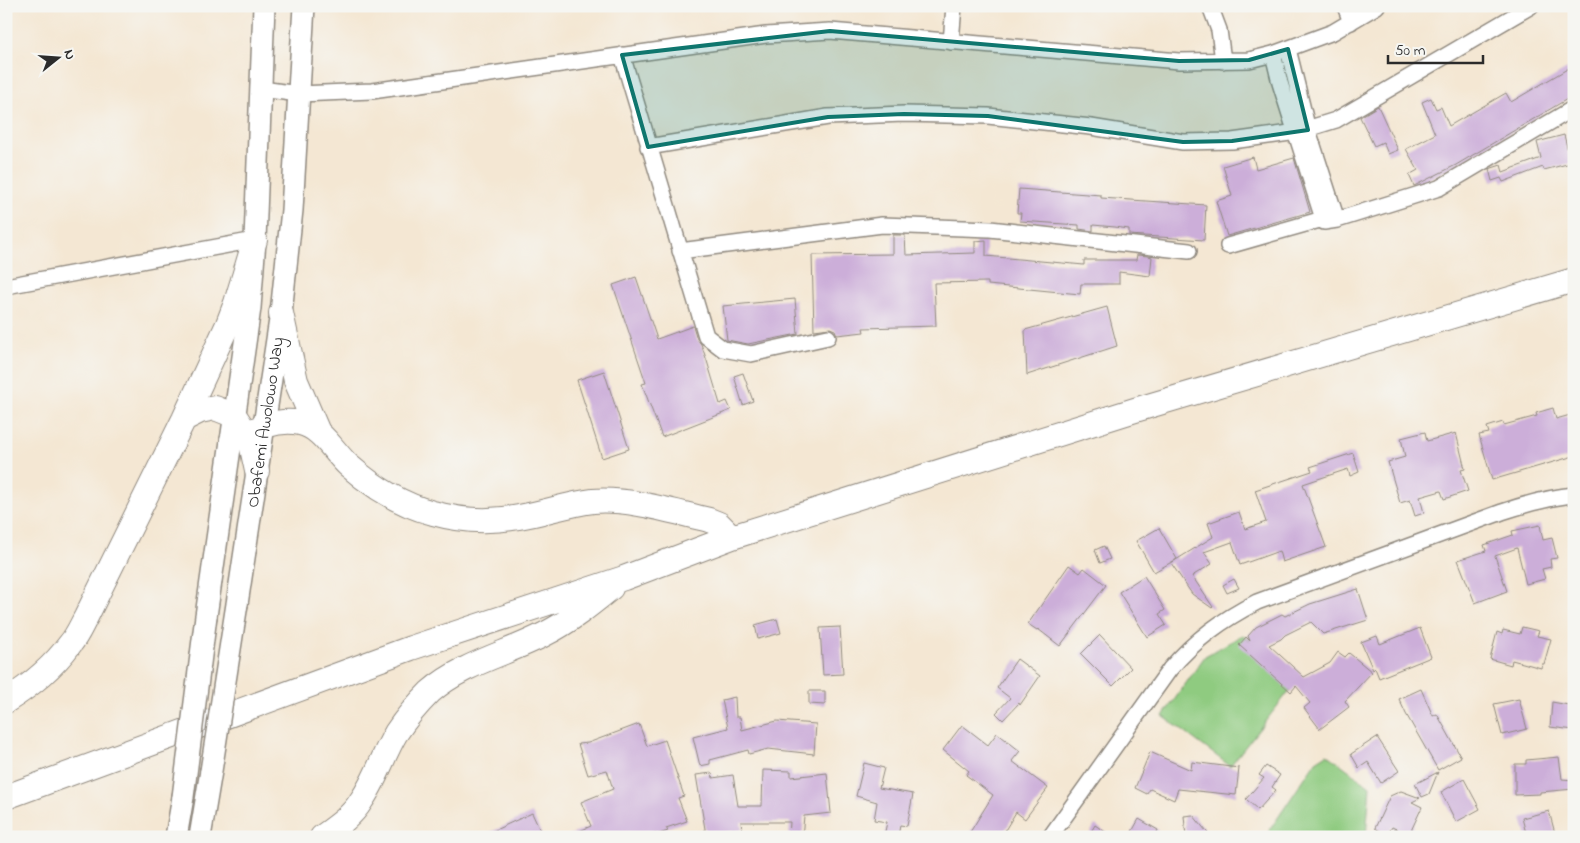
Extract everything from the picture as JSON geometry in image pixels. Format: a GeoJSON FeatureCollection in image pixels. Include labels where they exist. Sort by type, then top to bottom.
{"type":"FeatureCollection","features":[{"type":"Feature","properties":{"kind":"main road","name":"Obafemi Awolowo Way"},"geometry":{"type":"LineString","coordinates":[[245,429],[255,240],[264,6]]}},
{"type":"Feature","properties":{"kind":"main road","name":"Obafemi Awolowo Way"},"geometry":{"type":"LineString","coordinates":[[176,837],[183,797],[206,616],[245,429],[281,313],[292,210],[304,6]]}},
{"type":"Feature","properties":{"kind":"main road"},"geometry":{"type":"LineString","coordinates":[[6,701],[40,676],[72,643],[184,419],[236,303],[255,240]]}},
{"type":"Feature","properties":{"kind":"main road"},"geometry":{"type":"LineString","coordinates":[[6,797],[411,648],[624,578],[732,537],[1135,410],[1574,280]]}},
{"type":"Feature","properties":{"kind":"main road"},"geometry":{"type":"LineString","coordinates":[[1528,294],[1574,286]]}},
{"type":"Feature","properties":{"kind":"main road"},"geometry":{"type":"LineString","coordinates":[[281,313],[296,381],[318,432]]}},
{"type":"Feature","properties":{"kind":"main road"},"geometry":{"type":"LineString","coordinates":[[184,419],[200,411],[215,408],[245,429],[258,471]]}},
{"type":"Feature","properties":{"kind":"main road"},"geometry":{"type":"LineString","coordinates":[[245,429],[286,422],[302,423],[318,432],[348,464],[377,487],[401,502],[432,513],[462,519],[490,520],[520,517],[594,501],[624,502],[709,520],[719,524],[732,537]]}},
{"type":"Feature","properties":{"kind":"main road","name":"Obafemi Awolowo Way"},"geometry":{"type":"LineString","coordinates":[[200,837],[258,471]]}},
{"type":"Feature","properties":{"kind":"main road"},"geometry":{"type":"LineString","coordinates":[[322,837],[341,823],[361,802],[384,760],[395,735],[410,712],[430,692],[447,678],[471,665],[547,634],[585,609],[624,578]]}},
{"type":"Feature","properties":{"kind":"street"},"geometry":{"type":"LineString","coordinates":[[951,42],[954,6]]}},
{"type":"Feature","properties":{"kind":"street"},"geometry":{"type":"LineString","coordinates":[[1210,6],[1219,30],[1224,61]]}},
{"type":"Feature","properties":{"kind":"street"},"geometry":{"type":"LineString","coordinates":[[1345,6],[1351,22]]}},
{"type":"Feature","properties":{"kind":"street"},"geometry":{"type":"LineString","coordinates":[[261,89],[299,94],[372,91],[766,35],[830,31],[1179,61],[1249,60],[1273,54],[1333,32],[1377,6]]}},
{"type":"Feature","properties":{"kind":"street"},"geometry":{"type":"LineString","coordinates":[[648,147],[828,117],[904,114],[988,116],[1091,127],[1183,142],[1232,141],[1303,131],[1344,115],[1531,6]]}},
{"type":"Feature","properties":{"kind":"street"},"geometry":{"type":"LineString","coordinates":[[1288,49],[1303,131],[1330,219]]}},
{"type":"Feature","properties":{"kind":"street"},"geometry":{"type":"LineString","coordinates":[[1273,54],[1280,83],[1303,131]]}},
{"type":"Feature","properties":{"kind":"street"},"geometry":{"type":"LineString","coordinates":[[622,55],[706,336],[723,349],[751,354],[828,337]]}},
{"type":"Feature","properties":{"kind":"street"},"geometry":{"type":"LineString","coordinates":[[1228,246],[1439,188],[1574,108]]}},
{"type":"Feature","properties":{"kind":"street"},"geometry":{"type":"LineString","coordinates":[[680,251],[882,225],[990,229],[1189,251]]}},
{"type":"Feature","properties":{"kind":"street"},"geometry":{"type":"LineString","coordinates":[[6,286],[255,240]]}},
{"type":"Feature","properties":{"kind":"street"},"geometry":{"type":"LineString","coordinates":[[1050,837],[1170,669],[1185,651],[1228,617],[1257,602],[1502,512],[1551,498],[1574,495]]}},
{"type":"Feature","properties":{"kind":"highlighted area"},"geometry":{"type":"Polygon","coordinates":[[[830,31],[1179,61],[1249,60],[1288,49],[1308,130],[1232,141],[1183,142],[988,116],[904,114],[828,117],[648,147],[622,55],[830,31]]]}},
{"type":"Feature","properties":{"kind":"green space"},"geometry":{"type":"Polygon","coordinates":[[[1243,635],[1298,680],[1230,766],[1163,716],[1205,656],[1243,635]]]}},
{"type":"Feature","properties":{"kind":"green space"},"geometry":{"type":"Polygon","coordinates":[[[1327,754],[1370,786],[1366,837],[1265,837],[1316,761],[1327,754]]]}},
{"type":"Feature","properties":{"kind":"building"},"geometry":{"type":"Polygon","coordinates":[[[1574,65],[1574,95],[1456,165],[1414,186],[1409,175],[1418,170],[1406,149],[1435,134],[1422,102],[1431,98],[1436,109],[1441,107],[1449,126],[1506,93],[1511,102],[1574,65]]]}},
{"type":"Feature","properties":{"kind":"building"},"geometry":{"type":"Polygon","coordinates":[[[1378,106],[1398,150],[1388,154],[1383,142],[1374,146],[1360,117],[1378,106]]]}},
{"type":"Feature","properties":{"kind":"building"},"geometry":{"type":"Polygon","coordinates":[[[1564,135],[1571,163],[1544,170],[1543,167],[1503,182],[1501,178],[1492,181],[1489,169],[1501,165],[1503,172],[1541,158],[1537,142],[1564,135]]]}},
{"type":"Feature","properties":{"kind":"building"},"geometry":{"type":"Polygon","coordinates":[[[1253,157],[1256,169],[1294,158],[1310,212],[1227,236],[1216,201],[1232,196],[1223,166],[1253,157]]]}},
{"type":"Feature","properties":{"kind":"building"},"geometry":{"type":"Polygon","coordinates":[[[1019,189],[1101,195],[1101,198],[1206,205],[1204,240],[1129,235],[1129,229],[1115,227],[1093,225],[1093,231],[1079,229],[1079,225],[1020,221],[1021,213],[1017,213],[1019,189]]]}},
{"type":"Feature","properties":{"kind":"building"},"geometry":{"type":"Polygon","coordinates":[[[893,235],[905,235],[906,255],[975,253],[975,241],[986,240],[986,256],[1084,265],[1084,260],[1136,260],[1137,255],[1148,256],[1152,257],[1150,276],[1119,272],[1119,284],[1081,284],[1080,294],[988,285],[988,282],[934,283],[936,326],[863,328],[864,332],[837,335],[835,330],[830,328],[814,330],[812,255],[893,254],[893,235]]]}},
{"type":"Feature","properties":{"kind":"building"},"geometry":{"type":"Polygon","coordinates":[[[636,277],[657,339],[693,326],[707,361],[720,404],[727,401],[731,410],[662,437],[642,384],[646,383],[613,285],[636,277]]]}},
{"type":"Feature","properties":{"kind":"building"},"geometry":{"type":"Polygon","coordinates":[[[795,299],[798,334],[748,344],[727,340],[723,306],[795,299]]]}},
{"type":"Feature","properties":{"kind":"building"},"geometry":{"type":"Polygon","coordinates":[[[1107,307],[1117,346],[1027,375],[1025,330],[1107,307]]]}},
{"type":"Feature","properties":{"kind":"building"},"geometry":{"type":"Polygon","coordinates":[[[604,371],[629,449],[602,458],[577,380],[604,371]]]}},
{"type":"Feature","properties":{"kind":"building"},"geometry":{"type":"Polygon","coordinates":[[[743,373],[753,401],[743,405],[734,376],[743,373]]]}},
{"type":"Feature","properties":{"kind":"building"},"geometry":{"type":"Polygon","coordinates":[[[1553,408],[1556,419],[1574,414],[1574,456],[1492,480],[1479,435],[1489,433],[1487,427],[1503,422],[1504,425],[1537,416],[1536,413],[1553,408]]]}},
{"type":"Feature","properties":{"kind":"building"},"geometry":{"type":"Polygon","coordinates":[[[1425,432],[1427,441],[1456,433],[1465,469],[1461,470],[1468,491],[1444,499],[1441,491],[1420,497],[1424,513],[1415,516],[1410,500],[1400,503],[1388,462],[1405,457],[1401,438],[1425,432]]]}},
{"type":"Feature","properties":{"kind":"building"},"geometry":{"type":"Polygon","coordinates":[[[1353,453],[1359,472],[1350,476],[1348,469],[1303,484],[1326,547],[1282,562],[1279,551],[1240,565],[1232,542],[1204,552],[1212,564],[1192,576],[1213,607],[1192,594],[1171,563],[1213,537],[1208,523],[1239,512],[1245,529],[1266,522],[1255,490],[1312,471],[1310,467],[1353,453]]]}},
{"type":"Feature","properties":{"kind":"building"},"geometry":{"type":"Polygon","coordinates":[[[1540,525],[1543,540],[1552,538],[1557,558],[1550,559],[1551,567],[1542,569],[1545,579],[1526,584],[1517,548],[1495,556],[1507,591],[1475,603],[1458,560],[1486,551],[1484,545],[1513,535],[1512,531],[1540,525]]]}},
{"type":"Feature","properties":{"kind":"building"},"geometry":{"type":"Polygon","coordinates":[[[1159,528],[1177,559],[1154,572],[1136,541],[1159,528]]]}},
{"type":"Feature","properties":{"kind":"building"},"geometry":{"type":"Polygon","coordinates":[[[1104,546],[1110,559],[1100,563],[1095,550],[1104,546]]]}},
{"type":"Feature","properties":{"kind":"building"},"geometry":{"type":"Polygon","coordinates":[[[1069,565],[1080,573],[1084,568],[1106,585],[1060,646],[1038,629],[1028,624],[1069,565]]]}},
{"type":"Feature","properties":{"kind":"building"},"geometry":{"type":"Polygon","coordinates":[[[1144,576],[1165,610],[1159,614],[1166,625],[1147,637],[1119,592],[1144,576]]]}},
{"type":"Feature","properties":{"kind":"building"},"geometry":{"type":"Polygon","coordinates":[[[1234,579],[1239,588],[1227,593],[1223,585],[1234,579]]]}},
{"type":"Feature","properties":{"kind":"building"},"geometry":{"type":"Polygon","coordinates":[[[1358,589],[1368,620],[1323,634],[1311,622],[1269,645],[1304,677],[1330,663],[1338,652],[1345,657],[1349,653],[1372,672],[1345,701],[1349,707],[1320,729],[1304,708],[1310,703],[1296,686],[1291,692],[1239,645],[1246,637],[1250,641],[1248,636],[1256,627],[1282,614],[1285,616],[1310,604],[1358,589]]]}},
{"type":"Feature","properties":{"kind":"building"},"geometry":{"type":"Polygon","coordinates":[[[777,619],[781,633],[758,639],[755,625],[777,619]]]}},
{"type":"Feature","properties":{"kind":"building"},"geometry":{"type":"Polygon","coordinates":[[[840,627],[843,674],[823,675],[820,628],[840,627]]]}},
{"type":"Feature","properties":{"kind":"building"},"geometry":{"type":"Polygon","coordinates":[[[1522,627],[1539,631],[1537,636],[1551,639],[1544,664],[1542,664],[1541,668],[1512,660],[1511,665],[1490,659],[1497,632],[1502,634],[1503,630],[1520,634],[1522,627]]]}},
{"type":"Feature","properties":{"kind":"building"},"geometry":{"type":"Polygon","coordinates":[[[1420,628],[1431,657],[1379,678],[1375,668],[1373,670],[1361,642],[1377,636],[1380,644],[1420,628]]]}},
{"type":"Feature","properties":{"kind":"building"},"geometry":{"type":"Polygon","coordinates":[[[1100,635],[1131,668],[1113,686],[1081,654],[1100,635]]]}},
{"type":"Feature","properties":{"kind":"building"},"geometry":{"type":"Polygon","coordinates":[[[1017,659],[1040,676],[1020,705],[1019,703],[1003,720],[996,713],[1010,698],[997,688],[1017,659]]]}},
{"type":"Feature","properties":{"kind":"building"},"geometry":{"type":"Polygon","coordinates":[[[1421,689],[1433,716],[1437,714],[1461,757],[1438,770],[1399,699],[1421,689]]]}},
{"type":"Feature","properties":{"kind":"building"},"geometry":{"type":"Polygon","coordinates":[[[809,691],[825,691],[825,705],[809,704],[809,691]]]}},
{"type":"Feature","properties":{"kind":"building"},"geometry":{"type":"Polygon","coordinates":[[[735,697],[736,717],[740,717],[742,730],[777,721],[816,724],[814,754],[768,749],[749,754],[748,750],[710,760],[710,764],[700,766],[693,737],[728,728],[722,700],[735,697]]]}},
{"type":"Feature","properties":{"kind":"building"},"geometry":{"type":"Polygon","coordinates":[[[1519,699],[1527,729],[1502,735],[1494,704],[1519,699]]]}},
{"type":"Feature","properties":{"kind":"building"},"geometry":{"type":"Polygon","coordinates":[[[1552,702],[1574,706],[1574,730],[1550,727],[1552,702]]]}},
{"type":"Feature","properties":{"kind":"building"},"geometry":{"type":"Polygon","coordinates":[[[639,724],[647,746],[665,740],[684,796],[678,798],[687,821],[666,828],[668,831],[645,837],[566,837],[591,826],[581,802],[613,789],[607,770],[588,775],[578,744],[588,743],[639,724]]]}},
{"type":"Feature","properties":{"kind":"building"},"geometry":{"type":"Polygon","coordinates":[[[962,725],[988,745],[997,733],[1020,751],[1012,761],[1048,788],[1025,819],[1016,812],[1001,837],[967,837],[993,795],[966,775],[969,771],[943,750],[962,725]]]}},
{"type":"Feature","properties":{"kind":"building"},"geometry":{"type":"Polygon","coordinates":[[[1377,737],[1399,771],[1381,783],[1368,762],[1359,768],[1351,754],[1377,737]]]}},
{"type":"Feature","properties":{"kind":"building"},"geometry":{"type":"Polygon","coordinates":[[[1150,752],[1191,770],[1192,762],[1239,768],[1236,795],[1178,789],[1174,800],[1150,789],[1147,794],[1135,788],[1150,752]]]}},
{"type":"Feature","properties":{"kind":"building"},"geometry":{"type":"Polygon","coordinates":[[[1559,757],[1562,779],[1574,780],[1574,789],[1540,792],[1540,794],[1515,795],[1515,764],[1526,764],[1526,760],[1559,757]]]}},
{"type":"Feature","properties":{"kind":"building"},"geometry":{"type":"Polygon","coordinates":[[[864,763],[884,768],[879,788],[913,794],[907,826],[900,825],[898,837],[884,836],[887,822],[874,820],[877,802],[856,796],[864,763]]]}},
{"type":"Feature","properties":{"kind":"building"},"geometry":{"type":"Polygon","coordinates":[[[1266,766],[1280,775],[1272,787],[1276,790],[1258,810],[1246,799],[1264,778],[1259,775],[1266,766]]]}},
{"type":"Feature","properties":{"kind":"building"},"geometry":{"type":"Polygon","coordinates":[[[763,770],[791,771],[791,777],[827,773],[831,813],[804,816],[802,837],[789,837],[790,822],[741,822],[742,830],[706,835],[696,775],[712,773],[713,778],[733,775],[738,806],[762,806],[763,770]]]}},
{"type":"Feature","properties":{"kind":"building"},"geometry":{"type":"Polygon","coordinates":[[[1438,772],[1429,794],[1422,797],[1415,784],[1438,772]]]}},
{"type":"Feature","properties":{"kind":"building"},"geometry":{"type":"Polygon","coordinates":[[[1464,779],[1480,809],[1456,822],[1441,792],[1464,779]]]}},
{"type":"Feature","properties":{"kind":"building"},"geometry":{"type":"Polygon","coordinates":[[[1401,791],[1420,798],[1412,802],[1422,807],[1409,835],[1392,827],[1387,835],[1375,828],[1390,796],[1401,791]]]}},
{"type":"Feature","properties":{"kind":"building"},"geometry":{"type":"Polygon","coordinates":[[[1549,811],[1556,837],[1527,837],[1522,818],[1549,811]]]}},
{"type":"Feature","properties":{"kind":"building"},"geometry":{"type":"Polygon","coordinates":[[[532,813],[543,837],[480,837],[532,813]]]}},
{"type":"Feature","properties":{"kind":"building"},"geometry":{"type":"Polygon","coordinates":[[[1193,815],[1211,837],[1186,837],[1184,816],[1193,815]]]}},
{"type":"Feature","properties":{"kind":"building"},"geometry":{"type":"Polygon","coordinates":[[[1139,819],[1158,830],[1155,837],[1129,837],[1139,819]]]}},
{"type":"Feature","properties":{"kind":"building"},"geometry":{"type":"Polygon","coordinates":[[[1095,825],[1113,837],[1088,837],[1095,825]]]}}]}
